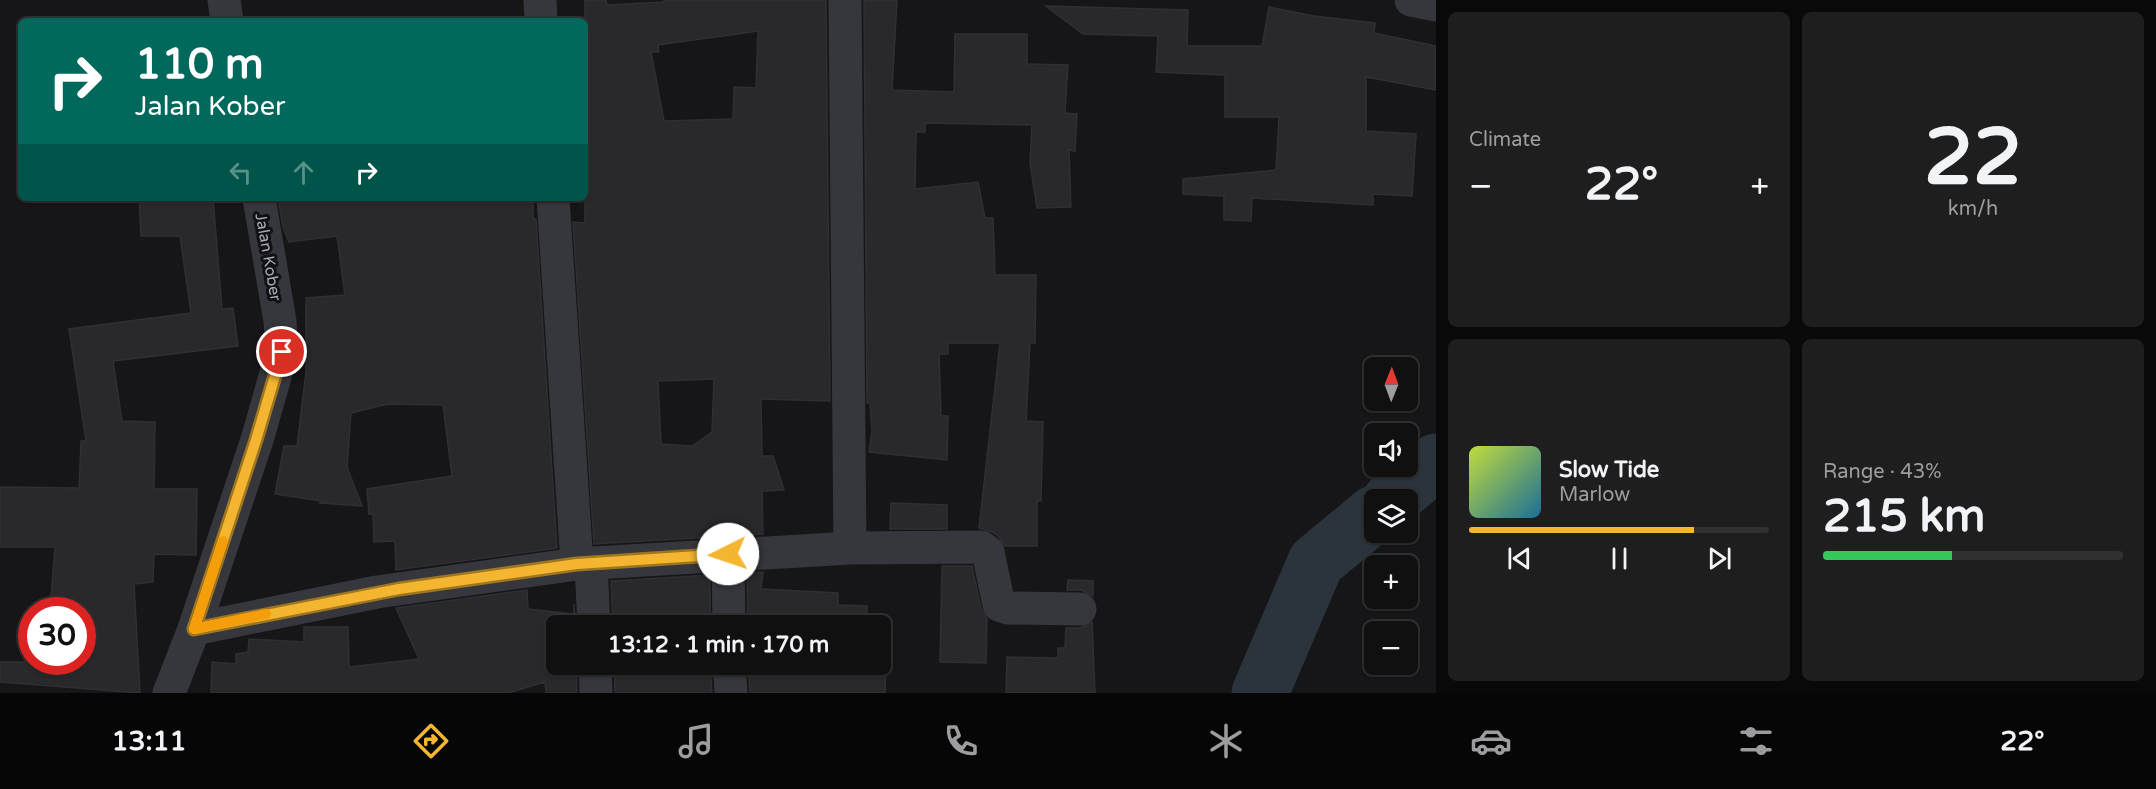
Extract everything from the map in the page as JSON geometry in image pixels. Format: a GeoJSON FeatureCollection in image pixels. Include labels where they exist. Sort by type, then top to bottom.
{"type":"FeatureCollection","features":[{"type":"Feature","properties":{"kind":"street"},"geometry":{"type":"LineString","coordinates":[[224,0],[227,18]]}},
{"type":"Feature","properties":{"kind":"street"},"geometry":{"type":"LineString","coordinates":[[540,0],[541,18]]}},
{"type":"Feature","properties":{"kind":"street"},"geometry":{"type":"LineString","coordinates":[[845,0],[850,548]]}},
{"type":"Feature","properties":{"kind":"street"},"geometry":{"type":"LineString","coordinates":[[1411,0],[1436,5]]}},
{"type":"Feature","properties":{"kind":"street","name":"Jalan Kober"},"geometry":{"type":"LineString","coordinates":[[169,693],[194,629],[256,440],[282,352],[280,321],[260,201]]}},
{"type":"Feature","properties":{"kind":"street"},"geometry":{"type":"LineString","coordinates":[[553,201],[584,564],[592,615]]}},
{"type":"Feature","properties":{"kind":"street"},"geometry":{"type":"LineString","coordinates":[[194,629],[377,592],[584,564],[850,548],[981,547],[987,552],[999,605],[1008,608],[1080,609]]}},
{"type":"Feature","properties":{"kind":"street"},"geometry":{"type":"LineString","coordinates":[[728,554],[729,615]]}},
{"type":"Feature","properties":{"kind":"street"},"geometry":{"type":"LineString","coordinates":[[595,675],[596,693]]}},
{"type":"Feature","properties":{"kind":"street"},"geometry":{"type":"LineString","coordinates":[[730,675],[731,693]]}},
{"type":"Feature","properties":{"kind":"building"},"geometry":{"type":"Polygon","coordinates":[[[585,0],[606,0],[607,5],[664,2],[664,0],[826,0],[830,401],[761,399],[762,456],[773,456],[784,490],[762,491],[763,534],[594,544],[573,222],[585,223],[585,201],[588,201],[588,18],[585,18],[585,0]],[[758,31],[658,45],[659,52],[651,52],[664,121],[733,119],[734,87],[756,88],[758,31]],[[714,379],[658,381],[661,444],[692,446],[712,432],[714,379]]]}},
{"type":"Feature","properties":{"kind":"building"},"geometry":{"type":"Polygon","coordinates":[[[864,0],[897,0],[892,90],[954,92],[955,34],[1027,34],[1027,64],[1068,65],[1065,113],[1077,114],[1075,151],[1069,150],[1071,207],[1037,208],[1030,163],[1032,125],[925,123],[925,132],[916,132],[915,189],[978,182],[985,218],[993,218],[995,275],[1036,275],[1035,343],[1030,343],[1026,421],[1043,422],[1041,501],[1037,501],[1037,546],[1005,546],[992,532],[979,528],[1000,343],[948,343],[948,354],[939,354],[941,416],[948,416],[947,460],[869,452],[872,431],[870,403],[867,403],[864,0]]]}},
{"type":"Feature","properties":{"kind":"building"},"geometry":{"type":"Polygon","coordinates":[[[1046,6],[1188,10],[1187,46],[1262,46],[1269,7],[1314,16],[1375,23],[1374,33],[1436,46],[1436,90],[1366,77],[1366,131],[1416,134],[1412,196],[1373,194],[1373,205],[1252,198],[1251,221],[1224,220],[1224,196],[1183,194],[1183,179],[1276,170],[1279,117],[1225,117],[1225,75],[1156,72],[1158,36],[1083,34],[1046,6]]]}},
{"type":"Feature","properties":{"kind":"building"},"geometry":{"type":"Polygon","coordinates":[[[139,201],[213,201],[222,309],[233,308],[238,346],[113,361],[122,421],[155,422],[154,489],[197,489],[196,555],[154,554],[153,582],[134,584],[140,693],[0,682],[0,662],[18,662],[18,675],[96,675],[96,597],[51,597],[55,547],[0,547],[0,487],[79,488],[81,441],[86,441],[69,329],[191,313],[180,236],[141,236],[139,201]]]}},
{"type":"Feature","properties":{"kind":"building"},"geometry":{"type":"Polygon","coordinates":[[[279,201],[533,201],[557,548],[396,570],[395,541],[374,542],[373,514],[369,514],[367,489],[452,476],[443,405],[388,404],[351,413],[347,467],[362,506],[320,503],[321,501],[275,494],[284,446],[297,446],[306,372],[306,298],[345,295],[337,236],[289,242],[283,227],[279,201]]]}},
{"type":"Feature","properties":{"kind":"building"},"geometry":{"type":"Polygon","coordinates":[[[891,503],[947,505],[947,529],[890,529],[891,503]]]}},
{"type":"Feature","properties":{"kind":"building"},"geometry":{"type":"Polygon","coordinates":[[[942,566],[972,566],[981,609],[987,619],[986,663],[940,662],[942,566]]]}},
{"type":"Feature","properties":{"kind":"building"},"geometry":{"type":"Polygon","coordinates":[[[763,572],[761,589],[838,593],[838,605],[867,606],[867,615],[748,615],[747,573],[763,572]]]}},
{"type":"Feature","properties":{"kind":"building"},"geometry":{"type":"Polygon","coordinates":[[[710,575],[710,615],[613,615],[611,581],[710,575]]]}},
{"type":"Feature","properties":{"kind":"building"},"geometry":{"type":"Polygon","coordinates":[[[1068,580],[1093,581],[1093,596],[1081,590],[1067,590],[1068,580]]]}},
{"type":"Feature","properties":{"kind":"building"},"geometry":{"type":"Polygon","coordinates":[[[527,590],[528,609],[574,614],[574,604],[574,615],[546,615],[546,675],[576,675],[577,693],[546,693],[545,682],[508,693],[211,693],[212,662],[236,664],[236,654],[248,652],[249,639],[304,642],[304,627],[348,627],[349,667],[419,659],[396,608],[527,590]]]}},
{"type":"Feature","properties":{"kind":"building"},"geometry":{"type":"Polygon","coordinates":[[[1092,622],[1095,693],[1006,693],[1007,657],[1058,658],[1058,648],[1065,648],[1066,628],[1080,628],[1092,622]]]}},
{"type":"Feature","properties":{"kind":"building"},"geometry":{"type":"Polygon","coordinates":[[[614,675],[711,675],[712,693],[615,693],[614,675]]]}},
{"type":"Feature","properties":{"kind":"building"},"geometry":{"type":"Polygon","coordinates":[[[749,675],[886,675],[885,693],[750,693],[749,675]]]}},
{"type":"Feature","properties":{"kind":"waterway"},"geometry":{"type":"LineString","coordinates":[[1404,489],[1436,462]]}},
{"type":"Feature","properties":{"kind":"waterway"},"geometry":{"type":"LineString","coordinates":[[1260,693],[1316,562],[1364,522]]}},
{"type":"Feature","properties":{"kind":"slow traffic"},"geometry":{"type":"LineString","coordinates":[[223,541],[194,629],[266,614]]}},
{"type":"Feature","properties":{"kind":"route"},"geometry":{"type":"LineString","coordinates":[[282,352],[273,387],[194,629],[377,592],[577,564],[728,554]]}}]}
